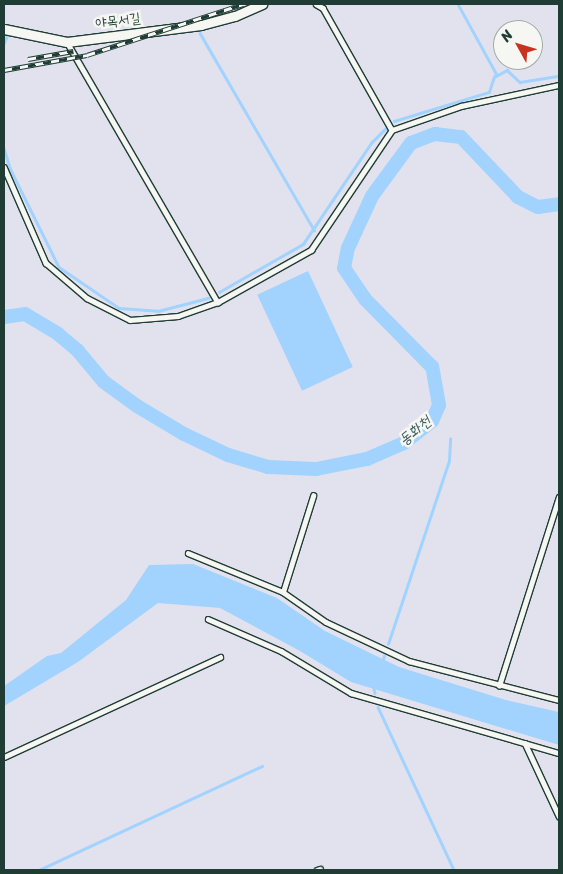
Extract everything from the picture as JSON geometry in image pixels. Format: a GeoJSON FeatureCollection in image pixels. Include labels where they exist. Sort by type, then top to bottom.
{"type":"FeatureCollection","features":[{"type":"Feature","properties":{"kind":"street","name":"야목서길"},"geometry":{"type":"LineString","coordinates":[[4,29],[67,42],[200,26],[235,16],[262,4]]}},
{"type":"Feature","properties":{"kind":"lane"},"geometry":{"type":"LineString","coordinates":[[316,4],[324,6],[392,130]]}},
{"type":"Feature","properties":{"kind":"lane"},"geometry":{"type":"LineString","coordinates":[[67,42],[218,302]]}},
{"type":"Feature","properties":{"kind":"lane"},"geometry":{"type":"LineString","coordinates":[[4,167],[46,262],[87,298],[130,320],[178,316],[218,302],[311,250],[392,130],[461,106],[559,85]]}},
{"type":"Feature","properties":{"kind":"lane"},"geometry":{"type":"LineString","coordinates":[[283,592],[313,496]]}},
{"type":"Feature","properties":{"kind":"lane"},"geometry":{"type":"LineString","coordinates":[[499,686],[559,497]]}},
{"type":"Feature","properties":{"kind":"lane"},"geometry":{"type":"LineString","coordinates":[[188,553],[283,592],[326,622],[409,661],[499,686],[559,700]]}},
{"type":"Feature","properties":{"kind":"lane"},"geometry":{"type":"LineString","coordinates":[[208,619],[281,651],[351,693],[559,753]]}},
{"type":"Feature","properties":{"kind":"lane"},"geometry":{"type":"LineString","coordinates":[[4,757],[220,657]]}},
{"type":"Feature","properties":{"kind":"lane"},"geometry":{"type":"LineString","coordinates":[[525,743],[559,816]]}},
{"type":"Feature","properties":{"kind":"water"},"geometry":{"type":"Polygon","coordinates":[[[308,271],[353,367],[302,391],[257,295],[308,271]]]}},
{"type":"Feature","properties":{"kind":"water"},"geometry":{"type":"Polygon","coordinates":[[[193,564],[277,598],[325,631],[399,667],[506,700],[559,712],[559,745],[351,682],[300,651],[220,608],[158,603],[78,662],[4,706],[4,686],[47,656],[61,653],[126,600],[149,565],[193,564]]]}},
{"type":"Feature","properties":{"kind":"waterway"},"geometry":{"type":"LineString","coordinates":[[458,4],[497,75]]}},
{"type":"Feature","properties":{"kind":"waterway"},"geometry":{"type":"LineString","coordinates":[[200,33],[314,230]]}},
{"type":"Feature","properties":{"kind":"waterway"},"geometry":{"type":"LineString","coordinates":[[4,43],[7,35]]}},
{"type":"Feature","properties":{"kind":"waterway"},"geometry":{"type":"LineString","coordinates":[[394,121],[489,92],[494,77],[507,70],[520,82],[559,76]]}},
{"type":"Feature","properties":{"kind":"waterway"},"geometry":{"type":"LineString","coordinates":[[219,292],[303,244],[371,143],[385,129]]}},
{"type":"Feature","properties":{"kind":"waterway","name":"동화천"},"geometry":{"type":"LineString","coordinates":[[4,317],[25,314],[58,334],[78,351],[104,382],[137,406],[184,434],[228,455],[268,467],[316,469],[367,459],[404,443],[432,421],[439,405],[432,367],[365,299],[344,268],[348,248],[372,196],[411,143],[435,134],[461,137],[518,197],[538,207],[559,204]]}},
{"type":"Feature","properties":{"kind":"waterway"},"geometry":{"type":"LineString","coordinates":[[4,148],[10,168],[59,267],[119,308],[158,311],[208,298]]}},
{"type":"Feature","properties":{"kind":"waterway"},"geometry":{"type":"LineString","coordinates":[[388,644],[449,461],[450,439]]}},
{"type":"Feature","properties":{"kind":"waterway"},"geometry":{"type":"LineString","coordinates":[[374,689],[375,693]]}},
{"type":"Feature","properties":{"kind":"waterway"},"geometry":{"type":"LineString","coordinates":[[378,707],[454,870]]}},
{"type":"Feature","properties":{"kind":"waterway"},"geometry":{"type":"LineString","coordinates":[[39,870],[262,766]]}},
{"type":"Feature","properties":{"kind":"railway"},"geometry":{"type":"LineString","coordinates":[[4,70],[87,55],[243,4]]}},
{"type":"Feature","properties":{"kind":"railway"},"geometry":{"type":"LineString","coordinates":[[28,59],[73,51]]}}]}
